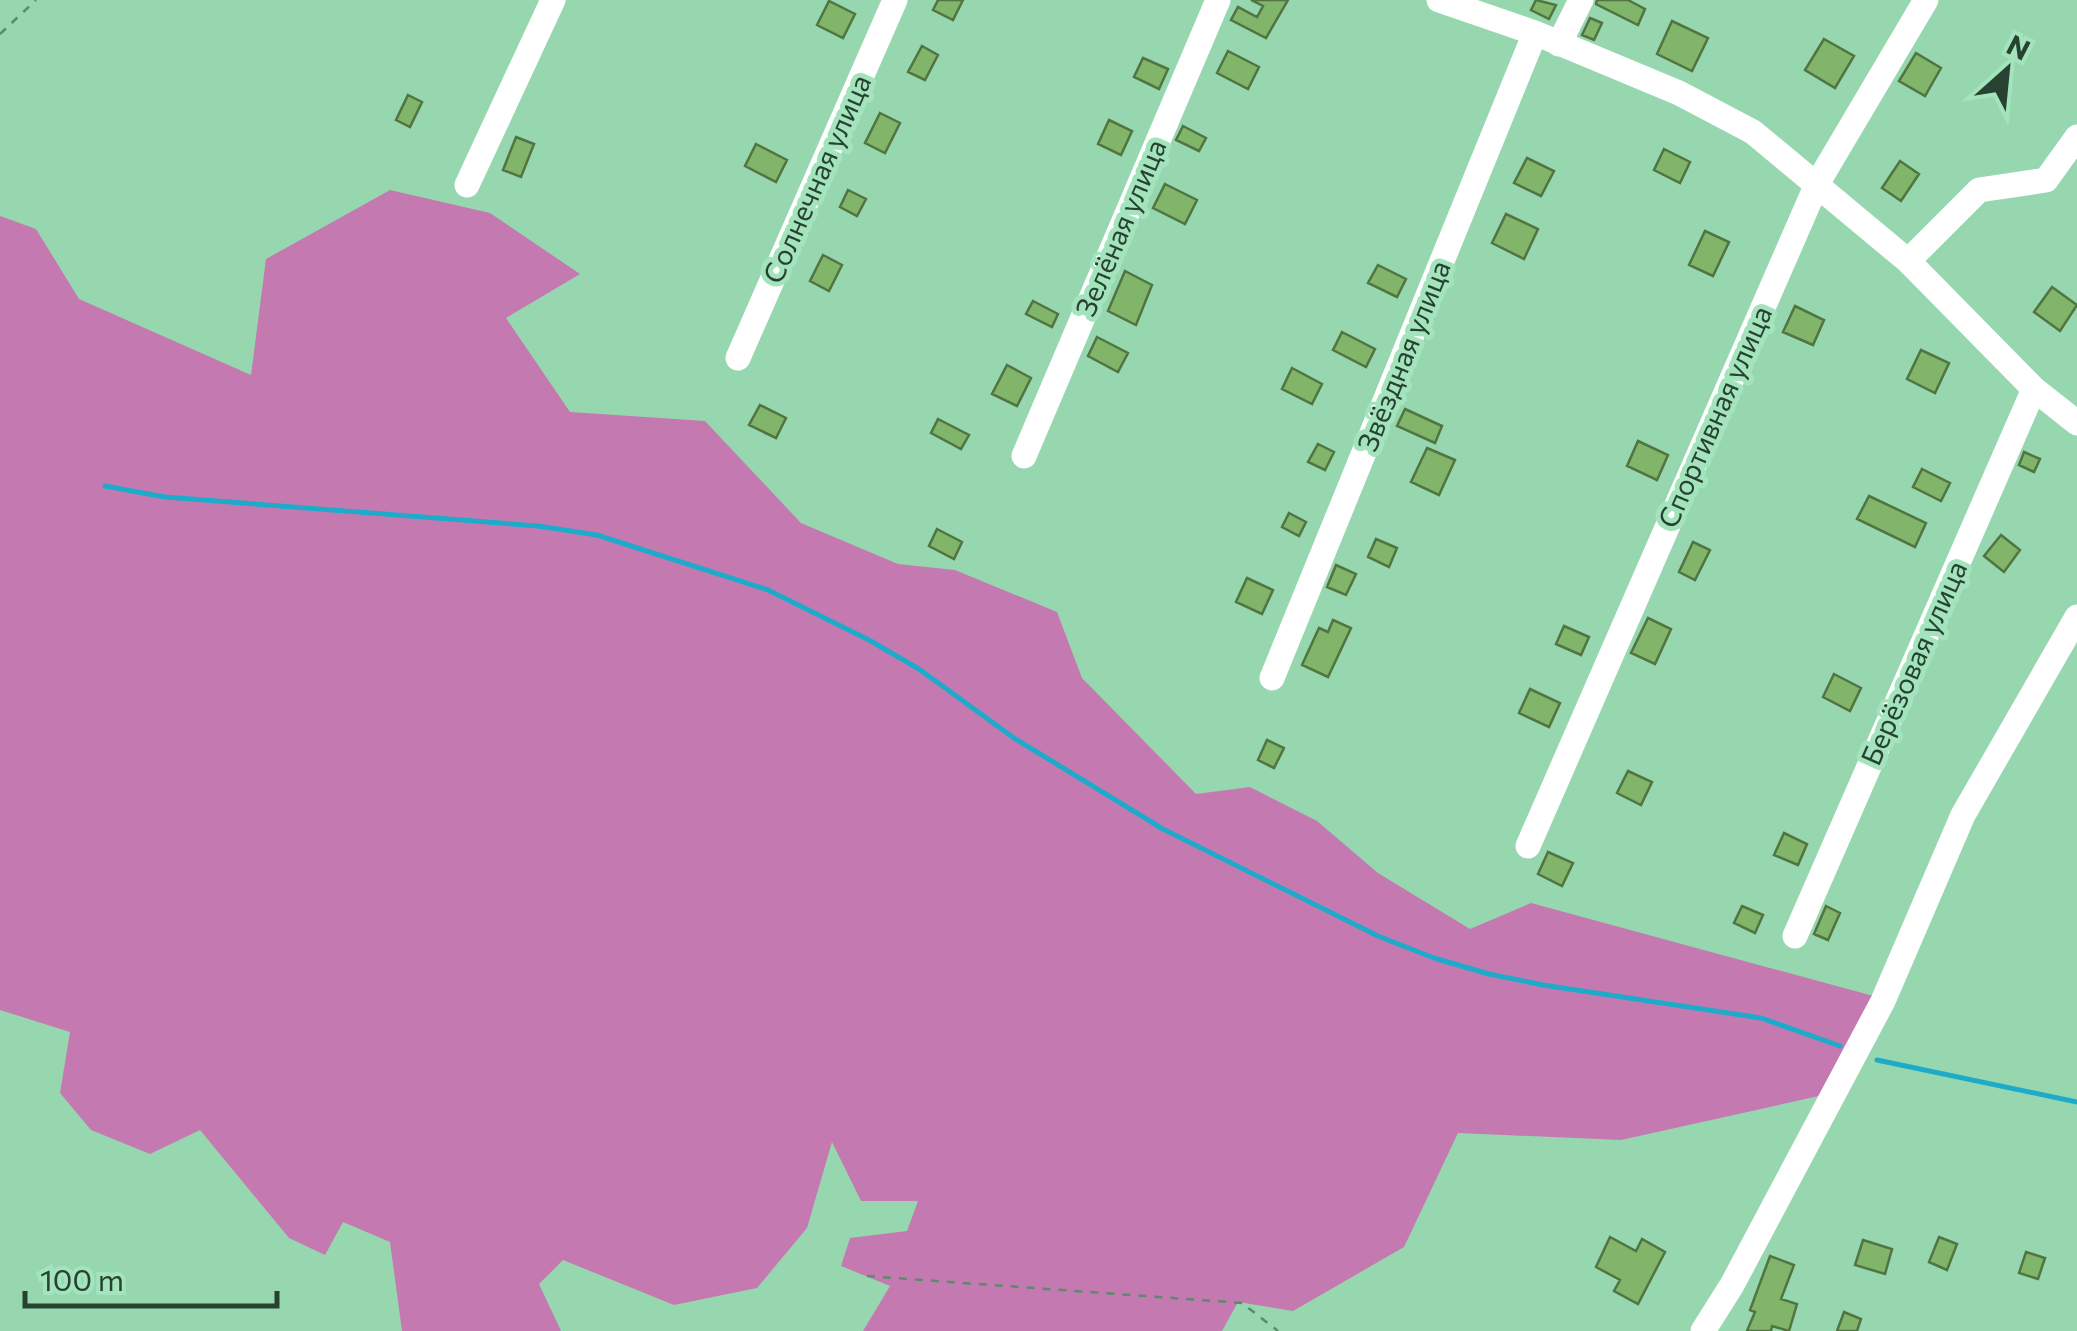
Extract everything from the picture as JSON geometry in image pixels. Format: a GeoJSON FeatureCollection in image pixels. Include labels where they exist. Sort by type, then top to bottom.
{"type":"FeatureCollection","features":[{"type":"Feature","properties":{"kind":"street"},"geometry":{"type":"LineString","coordinates":[[467,185],[553,0]]}},
{"type":"Feature","properties":{"kind":"street","name":"Солнечная улица"},"geometry":{"type":"LineString","coordinates":[[738,358],[896,0]]}},
{"type":"Feature","properties":{"kind":"street","name":"Зелёная улица"},"geometry":{"type":"LineString","coordinates":[[1024,456],[1218,0]]}},
{"type":"Feature","properties":{"kind":"street"},"geometry":{"type":"LineString","coordinates":[[1439,0],[1679,93],[1753,132],[1908,261],[2034,389],[2077,423]]}},
{"type":"Feature","properties":{"kind":"street","name":"Звёздная улица"},"geometry":{"type":"LineString","coordinates":[[1272,678],[1547,39],[1581,0]]}},
{"type":"Feature","properties":{"kind":"street","name":"Спортивная улица"},"geometry":{"type":"LineString","coordinates":[[1528,846],[1817,184],[1926,0]]}},
{"type":"Feature","properties":{"kind":"street"},"geometry":{"type":"LineString","coordinates":[[1908,261],[1979,190],[2046,180],[2077,137]]}},
{"type":"Feature","properties":{"kind":"street","name":"Берёзовая улица"},"geometry":{"type":"LineString","coordinates":[[1794,936],[2034,389]]}},
{"type":"Feature","properties":{"kind":"street"},"geometry":{"type":"LineString","coordinates":[[1703,1331],[1732,1285],[1883,1001],[1938,866],[1963,816],[2077,617]]}},
{"type":"Feature","properties":{"kind":"path"},"geometry":{"type":"LineString","coordinates":[[0,34],[36,0]]}},
{"type":"Feature","properties":{"kind":"path"},"geometry":{"type":"LineString","coordinates":[[867,1276],[1242,1303],[1278,1331]]}},
{"type":"Feature","properties":{"kind":"shaded area"},"geometry":{"type":"Polygon","coordinates":[[[390,190],[490,213],[580,274],[506,318],[570,412],[705,421],[801,523],[898,564],[955,570],[1057,612],[1082,678],[1196,794],[1250,787],[1317,821],[1378,873],[1470,929],[1531,903],[1877,997],[1819,1096],[1621,1140],[1458,1133],[1404,1247],[1293,1311],[1238,1302],[1222,1331],[863,1331],[890,1286],[841,1266],[850,1238],[907,1231],[918,1201],[861,1201],[832,1142],[807,1228],[757,1288],[674,1305],[563,1260],[539,1284],[561,1331],[402,1331],[390,1242],[343,1222],[325,1255],[289,1238],[200,1130],[150,1154],[91,1130],[60,1093],[70,1032],[0,1010],[0,216],[36,229],[79,299],[251,375],[266,259],[390,190]]]}},
{"type":"Feature","properties":{"kind":"building"},"geometry":{"type":"Polygon","coordinates":[[[938,0],[963,0],[953,20],[933,10],[938,0]]]}},
{"type":"Feature","properties":{"kind":"building"},"geometry":{"type":"Polygon","coordinates":[[[1251,0],[1288,0],[1266,38],[1231,20],[1238,7],[1257,17],[1263,6],[1251,0]]]}},
{"type":"Feature","properties":{"kind":"building"},"geometry":{"type":"Polygon","coordinates":[[[1536,0],[1556,5],[1549,19],[1531,10],[1536,0]]]}},
{"type":"Feature","properties":{"kind":"building"},"geometry":{"type":"Polygon","coordinates":[[[1597,0],[1628,0],[1645,9],[1638,25],[1596,4],[1597,0]]]}},
{"type":"Feature","properties":{"kind":"building"},"geometry":{"type":"Polygon","coordinates":[[[829,1],[855,14],[843,38],[817,25],[829,1]]]}},
{"type":"Feature","properties":{"kind":"building"},"geometry":{"type":"Polygon","coordinates":[[[1590,18],[1602,23],[1594,40],[1582,35],[1590,18]]]}},
{"type":"Feature","properties":{"kind":"building"},"geometry":{"type":"Polygon","coordinates":[[[1672,21],[1708,38],[1692,71],[1657,54],[1672,21]]]}},
{"type":"Feature","properties":{"kind":"building"},"geometry":{"type":"Polygon","coordinates":[[[1824,39],[1854,56],[1835,88],[1805,70],[1824,39]]]}},
{"type":"Feature","properties":{"kind":"building"},"geometry":{"type":"Polygon","coordinates":[[[922,46],[938,55],[925,80],[908,72],[922,46]]]}},
{"type":"Feature","properties":{"kind":"building"},"geometry":{"type":"Polygon","coordinates":[[[1228,51],[1259,67],[1248,89],[1217,73],[1228,51]]]}},
{"type":"Feature","properties":{"kind":"building"},"geometry":{"type":"Polygon","coordinates":[[[1916,53],[1941,68],[1925,96],[1899,81],[1916,53]]]}},
{"type":"Feature","properties":{"kind":"building"},"geometry":{"type":"Polygon","coordinates":[[[1143,58],[1168,69],[1159,89],[1134,77],[1143,58]]]}},
{"type":"Feature","properties":{"kind":"building"},"geometry":{"type":"Polygon","coordinates":[[[408,95],[422,102],[410,127],[396,120],[408,95]]]}},
{"type":"Feature","properties":{"kind":"building"},"geometry":{"type":"Polygon","coordinates":[[[880,113],[900,123],[885,153],[865,143],[880,113]]]}},
{"type":"Feature","properties":{"kind":"building"},"geometry":{"type":"Polygon","coordinates":[[[1109,120],[1132,131],[1121,155],[1098,144],[1109,120]]]}},
{"type":"Feature","properties":{"kind":"building"},"geometry":{"type":"Polygon","coordinates":[[[1183,126],[1206,138],[1199,151],[1176,140],[1183,126]]]}},
{"type":"Feature","properties":{"kind":"building"},"geometry":{"type":"Polygon","coordinates":[[[516,137],[534,144],[521,177],[503,170],[516,137]]]}},
{"type":"Feature","properties":{"kind":"building"},"geometry":{"type":"Polygon","coordinates":[[[756,144],[787,160],[776,182],[745,166],[756,144]]]}},
{"type":"Feature","properties":{"kind":"building"},"geometry":{"type":"Polygon","coordinates":[[[1664,149],[1690,162],[1680,183],[1654,170],[1664,149]]]}},
{"type":"Feature","properties":{"kind":"building"},"geometry":{"type":"Polygon","coordinates":[[[1527,158],[1554,171],[1541,196],[1514,183],[1527,158]]]}},
{"type":"Feature","properties":{"kind":"building"},"geometry":{"type":"Polygon","coordinates":[[[1900,161],[1919,174],[1901,201],[1882,188],[1900,161]]]}},
{"type":"Feature","properties":{"kind":"building"},"geometry":{"type":"Polygon","coordinates":[[[1165,184],[1197,200],[1185,224],[1153,208],[1165,184]]]}},
{"type":"Feature","properties":{"kind":"building"},"geometry":{"type":"Polygon","coordinates":[[[848,190],[866,199],[857,216],[840,207],[848,190]]]}},
{"type":"Feature","properties":{"kind":"building"},"geometry":{"type":"Polygon","coordinates":[[[1506,214],[1538,229],[1524,259],[1492,243],[1506,214]]]}},
{"type":"Feature","properties":{"kind":"building"},"geometry":{"type":"Polygon","coordinates":[[[1705,231],[1729,242],[1713,276],[1689,265],[1705,231]]]}},
{"type":"Feature","properties":{"kind":"building"},"geometry":{"type":"Polygon","coordinates":[[[823,255],[842,265],[829,291],[810,281],[823,255]]]}},
{"type":"Feature","properties":{"kind":"building"},"geometry":{"type":"Polygon","coordinates":[[[1378,265],[1406,279],[1397,297],[1368,283],[1378,265]]]}},
{"type":"Feature","properties":{"kind":"building"},"geometry":{"type":"Polygon","coordinates":[[[1125,271],[1152,285],[1136,325],[1108,311],[1125,271]]]}},
{"type":"Feature","properties":{"kind":"building"},"geometry":{"type":"Polygon","coordinates":[[[2052,287],[2077,305],[2060,331],[2034,312],[2052,287]]]}},
{"type":"Feature","properties":{"kind":"building"},"geometry":{"type":"Polygon","coordinates":[[[1033,301],[1058,314],[1052,327],[1026,314],[1033,301]]]}},
{"type":"Feature","properties":{"kind":"building"},"geometry":{"type":"Polygon","coordinates":[[[1795,306],[1824,320],[1813,345],[1783,332],[1795,306]]]}},
{"type":"Feature","properties":{"kind":"building"},"geometry":{"type":"Polygon","coordinates":[[[1342,332],[1375,349],[1366,367],[1333,350],[1342,332]]]}},
{"type":"Feature","properties":{"kind":"building"},"geometry":{"type":"Polygon","coordinates":[[[1097,337],[1128,353],[1118,372],[1088,356],[1097,337]]]}},
{"type":"Feature","properties":{"kind":"building"},"geometry":{"type":"Polygon","coordinates":[[[1921,350],[1949,363],[1935,393],[1907,379],[1921,350]]]}},
{"type":"Feature","properties":{"kind":"building"},"geometry":{"type":"Polygon","coordinates":[[[1007,365],[1031,378],[1017,406],[992,394],[1007,365]]]}},
{"type":"Feature","properties":{"kind":"building"},"geometry":{"type":"Polygon","coordinates":[[[1292,368],[1322,384],[1312,404],[1282,389],[1292,368]]]}},
{"type":"Feature","properties":{"kind":"building"},"geometry":{"type":"Polygon","coordinates":[[[760,405],[786,418],[776,438],[749,425],[760,405]]]}},
{"type":"Feature","properties":{"kind":"building"},"geometry":{"type":"Polygon","coordinates":[[[1405,409],[1442,426],[1435,443],[1397,426],[1405,409]]]}},
{"type":"Feature","properties":{"kind":"building"},"geometry":{"type":"Polygon","coordinates":[[[938,419],[969,435],[961,449],[931,433],[938,419]]]}},
{"type":"Feature","properties":{"kind":"building"},"geometry":{"type":"Polygon","coordinates":[[[1638,441],[1668,455],[1657,480],[1627,466],[1638,441]]]}},
{"type":"Feature","properties":{"kind":"building"},"geometry":{"type":"Polygon","coordinates":[[[1318,444],[1334,452],[1325,470],[1308,462],[1318,444]]]}},
{"type":"Feature","properties":{"kind":"building"},"geometry":{"type":"Polygon","coordinates":[[[1427,448],[1455,460],[1439,495],[1411,482],[1427,448]]]}},
{"type":"Feature","properties":{"kind":"building"},"geometry":{"type":"Polygon","coordinates":[[[2024,452],[2040,459],[2034,472],[2019,465],[2024,452]]]}},
{"type":"Feature","properties":{"kind":"building"},"geometry":{"type":"Polygon","coordinates":[[[1922,469],[1950,483],[1941,501],[1913,487],[1922,469]]]}},
{"type":"Feature","properties":{"kind":"building"},"geometry":{"type":"Polygon","coordinates":[[[1869,496],[1926,523],[1915,547],[1857,519],[1869,496]]]}},
{"type":"Feature","properties":{"kind":"building"},"geometry":{"type":"Polygon","coordinates":[[[1289,513],[1306,522],[1299,536],[1282,527],[1289,513]]]}},
{"type":"Feature","properties":{"kind":"building"},"geometry":{"type":"Polygon","coordinates":[[[937,529],[962,542],[954,559],[929,546],[937,529]]]}},
{"type":"Feature","properties":{"kind":"building"},"geometry":{"type":"Polygon","coordinates":[[[2001,535],[2020,550],[2004,572],[1984,556],[2001,535]]]}},
{"type":"Feature","properties":{"kind":"building"},"geometry":{"type":"Polygon","coordinates":[[[1376,539],[1397,548],[1389,567],[1368,557],[1376,539]]]}},
{"type":"Feature","properties":{"kind":"building"},"geometry":{"type":"Polygon","coordinates":[[[1693,542],[1710,550],[1695,580],[1679,572],[1693,542]]]}},
{"type":"Feature","properties":{"kind":"building"},"geometry":{"type":"Polygon","coordinates":[[[1336,565],[1356,574],[1346,595],[1327,587],[1336,565]]]}},
{"type":"Feature","properties":{"kind":"building"},"geometry":{"type":"Polygon","coordinates":[[[1247,578],[1273,590],[1262,614],[1236,602],[1247,578]]]}},
{"type":"Feature","properties":{"kind":"building"},"geometry":{"type":"Polygon","coordinates":[[[1648,618],[1671,629],[1655,664],[1631,653],[1648,618]]]}},
{"type":"Feature","properties":{"kind":"building"},"geometry":{"type":"Polygon","coordinates":[[[1333,620],[1351,628],[1328,677],[1302,665],[1319,628],[1328,632],[1333,620]]]}},
{"type":"Feature","properties":{"kind":"building"},"geometry":{"type":"Polygon","coordinates":[[[1564,626],[1589,637],[1581,655],[1556,644],[1564,626]]]}},
{"type":"Feature","properties":{"kind":"building"},"geometry":{"type":"Polygon","coordinates":[[[1834,674],[1861,688],[1850,711],[1823,697],[1834,674]]]}},
{"type":"Feature","properties":{"kind":"building"},"geometry":{"type":"Polygon","coordinates":[[[1530,689],[1560,703],[1549,727],[1519,713],[1530,689]]]}},
{"type":"Feature","properties":{"kind":"building"},"geometry":{"type":"Polygon","coordinates":[[[1267,740],[1284,748],[1274,768],[1258,760],[1267,740]]]}},
{"type":"Feature","properties":{"kind":"building"},"geometry":{"type":"Polygon","coordinates":[[[1628,771],[1652,782],[1641,805],[1617,793],[1628,771]]]}},
{"type":"Feature","properties":{"kind":"building"},"geometry":{"type":"Polygon","coordinates":[[[1784,833],[1807,844],[1798,865],[1774,855],[1784,833]]]}},
{"type":"Feature","properties":{"kind":"building"},"geometry":{"type":"Polygon","coordinates":[[[1548,852],[1573,863],[1562,886],[1538,874],[1548,852]]]}},
{"type":"Feature","properties":{"kind":"building"},"geometry":{"type":"Polygon","coordinates":[[[1742,906],[1763,915],[1755,933],[1734,923],[1742,906]]]}},
{"type":"Feature","properties":{"kind":"building"},"geometry":{"type":"Polygon","coordinates":[[[1826,906],[1840,913],[1828,940],[1814,934],[1826,906]]]}},
{"type":"Feature","properties":{"kind":"building"},"geometry":{"type":"Polygon","coordinates":[[[1610,1237],[1636,1251],[1642,1239],[1665,1252],[1638,1304],[1614,1291],[1620,1280],[1596,1267],[1610,1237]]]}},
{"type":"Feature","properties":{"kind":"building"},"geometry":{"type":"Polygon","coordinates":[[[1939,1237],[1957,1244],[1947,1270],[1929,1262],[1939,1237]]]}},
{"type":"Feature","properties":{"kind":"building"},"geometry":{"type":"Polygon","coordinates":[[[1863,1240],[1892,1249],[1885,1274],[1855,1265],[1863,1240]]]}},
{"type":"Feature","properties":{"kind":"building"},"geometry":{"type":"Polygon","coordinates":[[[2026,1252],[2045,1258],[2038,1279],[2019,1273],[2026,1252]]]}},
{"type":"Feature","properties":{"kind":"building"},"geometry":{"type":"Polygon","coordinates":[[[1770,1256],[1794,1265],[1781,1299],[1797,1304],[1789,1331],[1772,1326],[1771,1331],[1747,1331],[1755,1312],[1750,1310],[1770,1256]]]}},
{"type":"Feature","properties":{"kind":"building"},"geometry":{"type":"Polygon","coordinates":[[[1844,1312],[1861,1319],[1857,1331],[1837,1331],[1844,1312]]]}},
{"type":"Feature","properties":{"kind":"waterway"},"geometry":{"type":"LineString","coordinates":[[105,486],[165,497],[538,526],[597,535],[768,590],[919,669],[1014,738],[1163,829],[1378,936],[1489,974],[1761,1018],[1840,1046]]}},
{"type":"Feature","properties":{"kind":"waterway"},"geometry":{"type":"LineString","coordinates":[[1877,1060],[2077,1102]]}}]}
